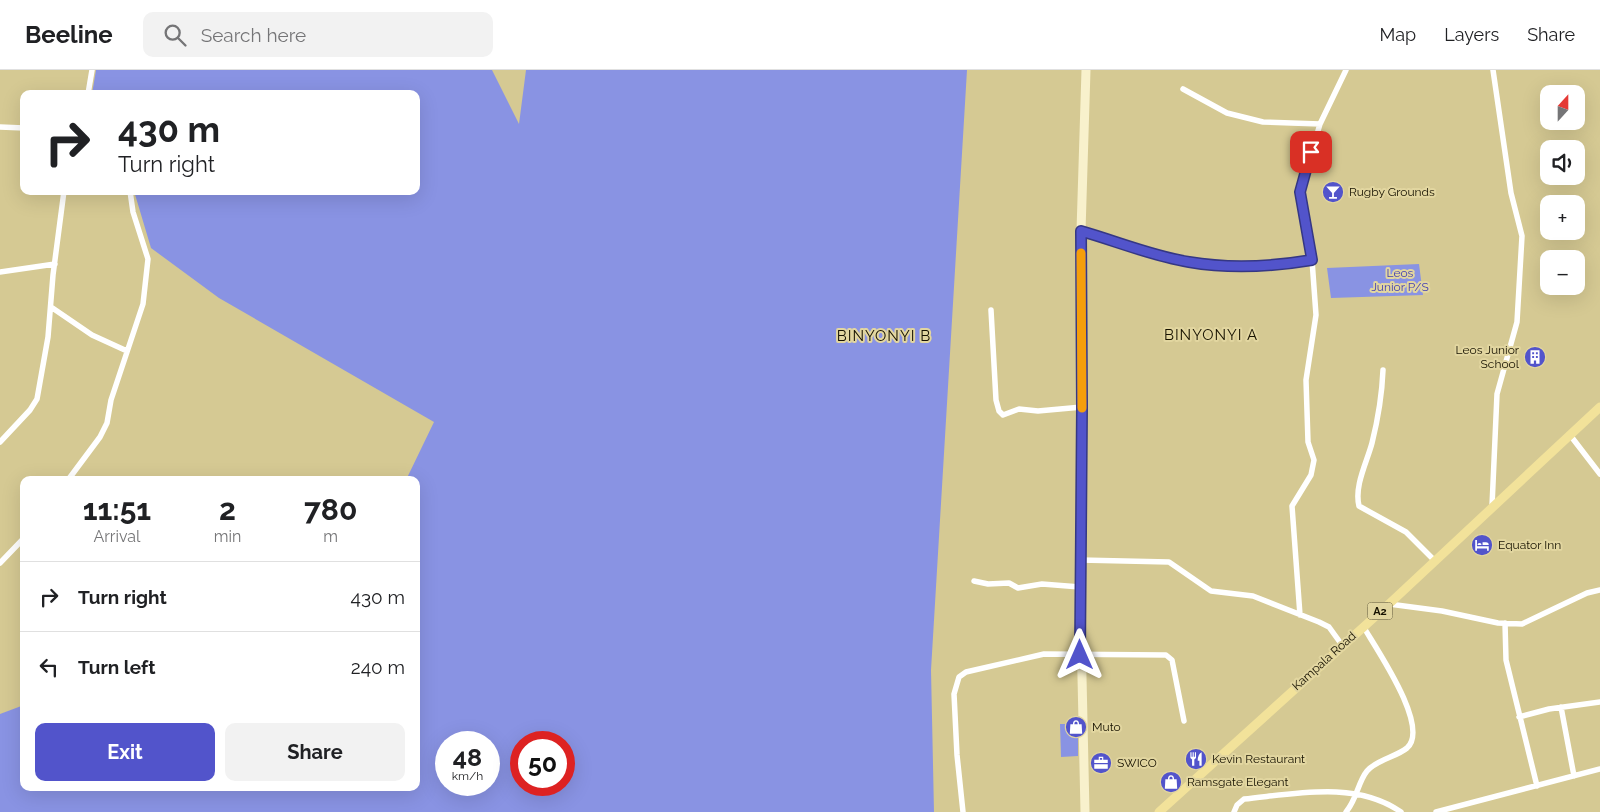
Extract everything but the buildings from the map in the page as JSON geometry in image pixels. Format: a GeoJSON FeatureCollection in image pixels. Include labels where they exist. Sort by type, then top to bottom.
{"type":"FeatureCollection","features":[{"type":"Feature","properties":{"kind":"main road"},"geometry":{"type":"LineString","coordinates":[[1085,812],[1080,655],[1080,560],[1082,407],[1081,231],[1086,70]]}},
{"type":"Feature","properties":{"kind":"main road","name":"Kampala Road"},"geometry":{"type":"LineString","coordinates":[[1158,812],[1362,626],[1389,604],[1600,407]]}},
{"type":"Feature","properties":{"kind":"street"},"geometry":{"type":"LineString","coordinates":[[89,90],[92,70]]}},
{"type":"Feature","properties":{"kind":"street"},"geometry":{"type":"LineString","coordinates":[[1300,615],[1292,506],[1311,475],[1314,460],[1308,442],[1306,380],[1316,316],[1312,260],[1300,192],[1320,124],[1346,70]]}},
{"type":"Feature","properties":{"kind":"street"},"geometry":{"type":"LineString","coordinates":[[1492,506],[1497,394],[1517,322],[1522,236],[1511,193],[1493,70]]}},
{"type":"Feature","properties":{"kind":"street"},"geometry":{"type":"LineString","coordinates":[[1183,89],[1227,113],[1263,122],[1320,124]]}},
{"type":"Feature","properties":{"kind":"street"},"geometry":{"type":"LineString","coordinates":[[0,127],[20,128]]}},
{"type":"Feature","properties":{"kind":"street"},"geometry":{"type":"LineString","coordinates":[[0,442],[30,410],[37,399],[48,338],[64,195]]}},
{"type":"Feature","properties":{"kind":"street"},"geometry":{"type":"LineString","coordinates":[[71,476],[105,429],[111,400],[144,304],[148,259],[133,212],[131,195]]}},
{"type":"Feature","properties":{"kind":"street"},"geometry":{"type":"LineString","coordinates":[[1081,231],[1187,262],[1229,267],[1276,266],[1312,260]]}},
{"type":"Feature","properties":{"kind":"street"},"geometry":{"type":"LineString","coordinates":[[0,272],[55,264]]}},
{"type":"Feature","properties":{"kind":"street"},"geometry":{"type":"LineString","coordinates":[[51,307],[92,335],[127,351]]}},
{"type":"Feature","properties":{"kind":"street"},"geometry":{"type":"LineString","coordinates":[[990,310],[996,395],[999,411],[1003,415],[1019,409],[1038,411],[1082,407]]}},
{"type":"Feature","properties":{"kind":"street"},"geometry":{"type":"LineString","coordinates":[[1383,370],[1380,405],[1364,468],[1358,500],[1359,506],[1406,532],[1434,560]]}},
{"type":"Feature","properties":{"kind":"street"},"geometry":{"type":"LineString","coordinates":[[1570,435],[1600,474]]}},
{"type":"Feature","properties":{"kind":"street"},"geometry":{"type":"LineString","coordinates":[[0,563],[20,542]]}},
{"type":"Feature","properties":{"kind":"street"},"geometry":{"type":"LineString","coordinates":[[1080,560],[1169,562],[1211,591],[1253,596],[1329,627],[1342,645]]}},
{"type":"Feature","properties":{"kind":"street"},"geometry":{"type":"LineString","coordinates":[[974,581],[988,584],[1009,584],[1018,588],[1042,584],[1080,587]]}},
{"type":"Feature","properties":{"kind":"street"},"geometry":{"type":"LineString","coordinates":[[1389,604],[1505,624],[1522,624],[1587,593],[1600,590]]}},
{"type":"Feature","properties":{"kind":"street"},"geometry":{"type":"LineString","coordinates":[[1505,624],[1506,660],[1518,717],[1537,786]]}},
{"type":"Feature","properties":{"kind":"street"},"geometry":{"type":"LineString","coordinates":[[1346,812],[1357,795],[1366,772],[1408,747],[1413,733],[1406,701],[1362,626]]}},
{"type":"Feature","properties":{"kind":"street"},"geometry":{"type":"LineString","coordinates":[[963,812],[954,694],[959,677],[966,672],[1035,655],[1166,655],[1172,660],[1184,721]]}},
{"type":"Feature","properties":{"kind":"street"},"geometry":{"type":"LineString","coordinates":[[1518,717],[1561,706],[1600,702]]}},
{"type":"Feature","properties":{"kind":"street"},"geometry":{"type":"LineString","coordinates":[[1561,706],[1574,776]]}},
{"type":"Feature","properties":{"kind":"street"},"geometry":{"type":"LineString","coordinates":[[1436,812],[1600,768]]}},
{"type":"Feature","properties":{"kind":"street"},"geometry":{"type":"LineString","coordinates":[[1234,812],[1244,799],[1324,791],[1357,795],[1388,804],[1401,812]]}},
{"type":"Feature","properties":{"kind":"green space"},"geometry":{"type":"Polygon","coordinates":[[[96,70],[492,70],[519,124],[526,70],[967,70],[931,670],[934,812],[0,812],[0,714],[20,706],[20,791],[420,791],[420,476],[408,476],[434,422],[219,298],[151,248],[135,195],[420,195],[420,90],[93,90],[96,70]]]}},
{"type":"Feature","properties":{"kind":"green space","name":"Leos Junior P/S"},"geometry":{"type":"Polygon","coordinates":[[[1419,264],[1423,295],[1331,298],[1327,268],[1419,264]]]}},
{"type":"Feature","properties":{"kind":"green space"},"geometry":{"type":"Polygon","coordinates":[[[1060,724],[1073,724],[1073,731],[1078,731],[1078,756],[1061,757],[1060,724]]]}},
{"type":"Feature","properties":{"kind":"slow traffic"},"geometry":{"type":"LineString","coordinates":[[1081,253],[1082,408]]}},
{"type":"Feature","properties":{"kind":"place","name":"Rugby Grounds"},"geometry":{"type":"Point","coordinates":[1333,192]}},
{"type":"Feature","properties":{"kind":"place","name":"Leos Junior School"},"geometry":{"type":"Point","coordinates":[1535,357]}},
{"type":"Feature","properties":{"kind":"place","name":"Equator Inn"},"geometry":{"type":"Point","coordinates":[1482,545]}},
{"type":"Feature","properties":{"kind":"place","name":"Muto"},"geometry":{"type":"Point","coordinates":[1076,727]}},
{"type":"Feature","properties":{"kind":"place","name":"Kevin Restaurant"},"geometry":{"type":"Point","coordinates":[1196,759]}},
{"type":"Feature","properties":{"kind":"place","name":"SWICO"},"geometry":{"type":"Point","coordinates":[1101,763]}},
{"type":"Feature","properties":{"kind":"place","name":"Ramsgate Elegant"},"geometry":{"type":"Point","coordinates":[1171,782]}},
{"type":"Feature","properties":{"kind":"district","name":"BINYONYI A"},"geometry":{"type":"Point","coordinates":[1211,335]}},
{"type":"Feature","properties":{"kind":"district","name":"BINYONYI B"},"geometry":{"type":"Point","coordinates":[884,336]}},
{"type":"Feature","properties":{"kind":"route"},"geometry":{"type":"LineString","coordinates":[[1080,655],[1081,231],[1187,262],[1229,267],[1276,266],[1312,260],[1300,202],[1301,181],[1311,152]]}}]}
